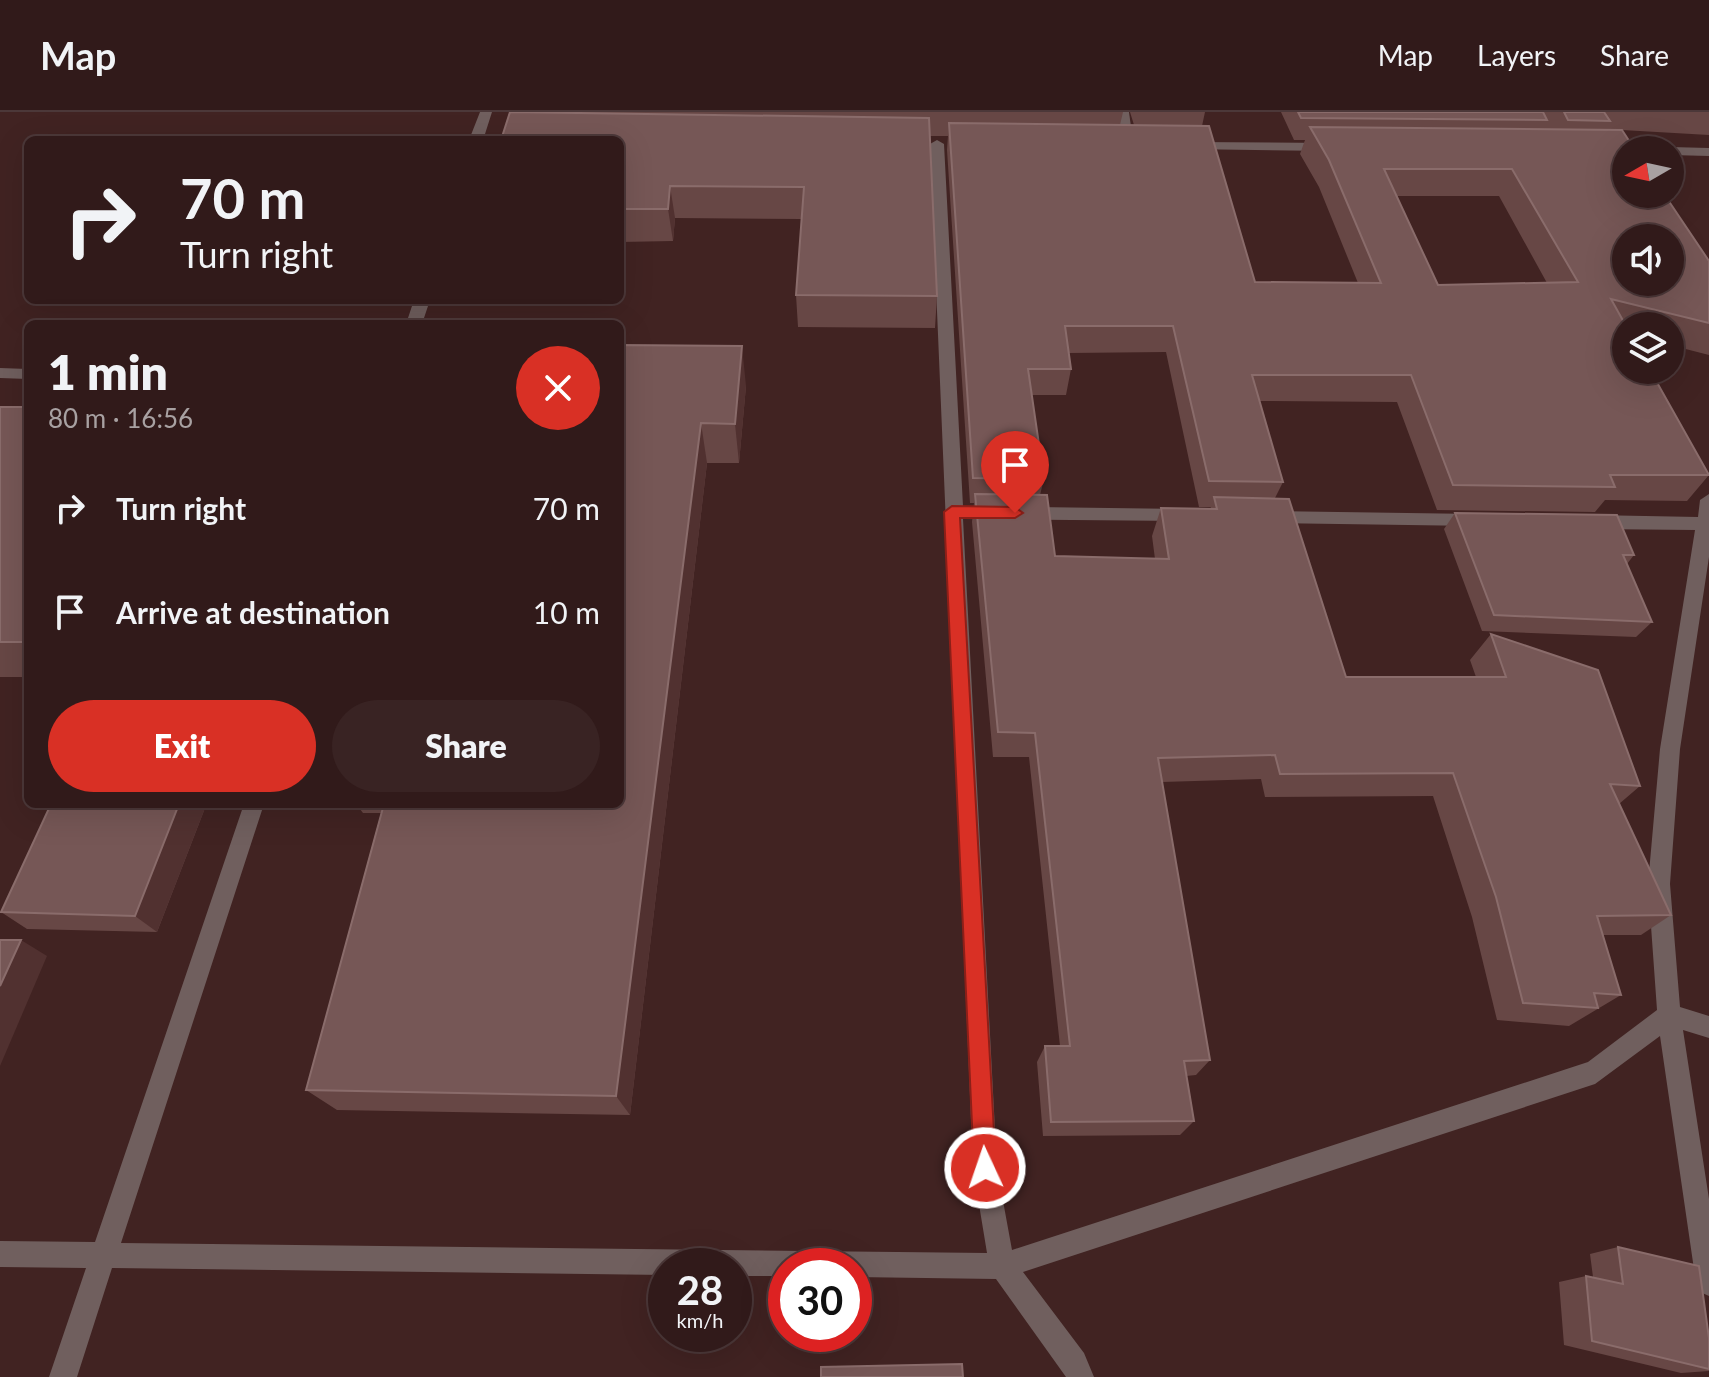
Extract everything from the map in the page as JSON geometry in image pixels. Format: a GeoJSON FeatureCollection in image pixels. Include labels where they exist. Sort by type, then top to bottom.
{"type":"FeatureCollection","features":[{"type":"Feature","properties":{"kind":"street"},"geometry":{"type":"LineString","coordinates":[[478,136],[486,112]]}},
{"type":"Feature","properties":{"kind":"street"},"geometry":{"type":"LineString","coordinates":[[1123,112],[1122,146],[1145,146]]}},
{"type":"Feature","properties":{"kind":"street"},"geometry":{"type":"LineString","coordinates":[[936,144],[985,1168],[1002,1266],[1074,1363],[1080,1377]]}},
{"type":"Feature","properties":{"kind":"street"},"geometry":{"type":"LineString","coordinates":[[1176,146],[1348,147]]}},
{"type":"Feature","properties":{"kind":"street"},"geometry":{"type":"LineString","coordinates":[[1684,151],[1709,152]]}},
{"type":"Feature","properties":{"kind":"street"},"geometry":{"type":"LineString","coordinates":[[0,373],[24,374]]}},
{"type":"Feature","properties":{"kind":"street"},"geometry":{"type":"LineString","coordinates":[[1709,500],[1670,749],[1659,884],[1669,1015],[1709,1283]]}},
{"type":"Feature","properties":{"kind":"street"},"geometry":{"type":"LineString","coordinates":[[952,512],[1208,516]]}},
{"type":"Feature","properties":{"kind":"street"},"geometry":{"type":"LineString","coordinates":[[1256,516],[1496,520]]}},
{"type":"Feature","properties":{"kind":"street"},"geometry":{"type":"LineString","coordinates":[[1576,522],[1704,524]]}},
{"type":"Feature","properties":{"kind":"street"},"geometry":{"type":"LineString","coordinates":[[63,1377],[253,808]]}},
{"type":"Feature","properties":{"kind":"street"},"geometry":{"type":"LineString","coordinates":[[0,1254],[1002,1266],[1595,1072],[1669,1015]]}},
{"type":"Feature","properties":{"kind":"street"},"geometry":{"type":"LineString","coordinates":[[1669,1015],[1709,1027]]}},
{"type":"Feature","properties":{"kind":"building"},"geometry":{"type":"Polygon","coordinates":[[[510,112],[929,118],[937,296],[796,295],[804,187],[670,186],[668,209],[624,209],[624,136],[502,136],[510,112]]]}},
{"type":"Feature","properties":{"kind":"building"},"geometry":{"type":"Polygon","coordinates":[[[1298,112],[1543,112],[1547,120],[1301,118],[1298,112]]]}},
{"type":"Feature","properties":{"kind":"building"},"geometry":{"type":"Polygon","coordinates":[[[1564,112],[1604,112],[1610,121],[1568,120],[1564,112]]]}},
{"type":"Feature","properties":{"kind":"building"},"geometry":{"type":"Polygon","coordinates":[[[949,123],[1209,126],[1255,282],[1381,283],[1329,160],[1310,127],[1622,130],[1626,136],[1612,136],[1612,208],[1673,208],[1709,261],[1709,323],[1684,317],[1684,312],[1664,312],[1611,299],[1618,312],[1612,312],[1612,384],[1658,384],[1709,475],[1610,475],[1615,487],[1453,485],[1411,375],[1252,375],[1283,482],[1209,481],[1173,326],[1065,326],[1071,369],[1028,369],[1044,479],[973,478],[949,123]],[[1384,169],[1438,285],[1578,282],[1512,169],[1384,169]]]}},
{"type":"Feature","properties":{"kind":"building"},"geometry":{"type":"Polygon","coordinates":[[[624,345],[742,346],[735,424],[701,423],[616,1096],[306,1090],[383,808],[624,808],[624,345]]]}},
{"type":"Feature","properties":{"kind":"building"},"geometry":{"type":"Polygon","coordinates":[[[0,407],[24,407],[24,642],[0,642],[0,407]]]}},
{"type":"Feature","properties":{"kind":"building"},"geometry":{"type":"Polygon","coordinates":[[[975,494],[1047,495],[1055,556],[1169,559],[1161,508],[1217,509],[1214,497],[1289,499],[1346,677],[1506,677],[1491,634],[1598,670],[1640,786],[1610,784],[1671,915],[1597,916],[1621,995],[1594,993],[1598,1008],[1523,1003],[1496,897],[1453,773],[1280,774],[1275,755],[1158,758],[1210,1060],[1184,1061],[1194,1121],[1051,1122],[1045,1046],[1070,1046],[1035,733],[998,732],[975,494]]]}},
{"type":"Feature","properties":{"kind":"building"},"geometry":{"type":"Polygon","coordinates":[[[1455,513],[1617,515],[1634,555],[1623,555],[1652,622],[1494,615],[1455,513]]]}},
{"type":"Feature","properties":{"kind":"building"},"geometry":{"type":"Polygon","coordinates":[[[49,808],[177,808],[135,916],[1,912],[49,808]]]}},
{"type":"Feature","properties":{"kind":"building"},"geometry":{"type":"Polygon","coordinates":[[[0,940],[21,940],[0,986],[0,940]]]}},
{"type":"Feature","properties":{"kind":"building"},"geometry":{"type":"Polygon","coordinates":[[[1618,1247],[1699,1266],[1709,1338],[1709,1369],[1592,1341],[1586,1276],[1623,1284],[1618,1247]]]}},
{"type":"Feature","properties":{"kind":"building"},"geometry":{"type":"Polygon","coordinates":[[[962,1364],[963,1377],[821,1377],[821,1367],[962,1364]]]}},
{"type":"Feature","properties":{"kind":"route"},"geometry":{"type":"LineString","coordinates":[[985,1168],[952,512],[1015,513]]}}]}
